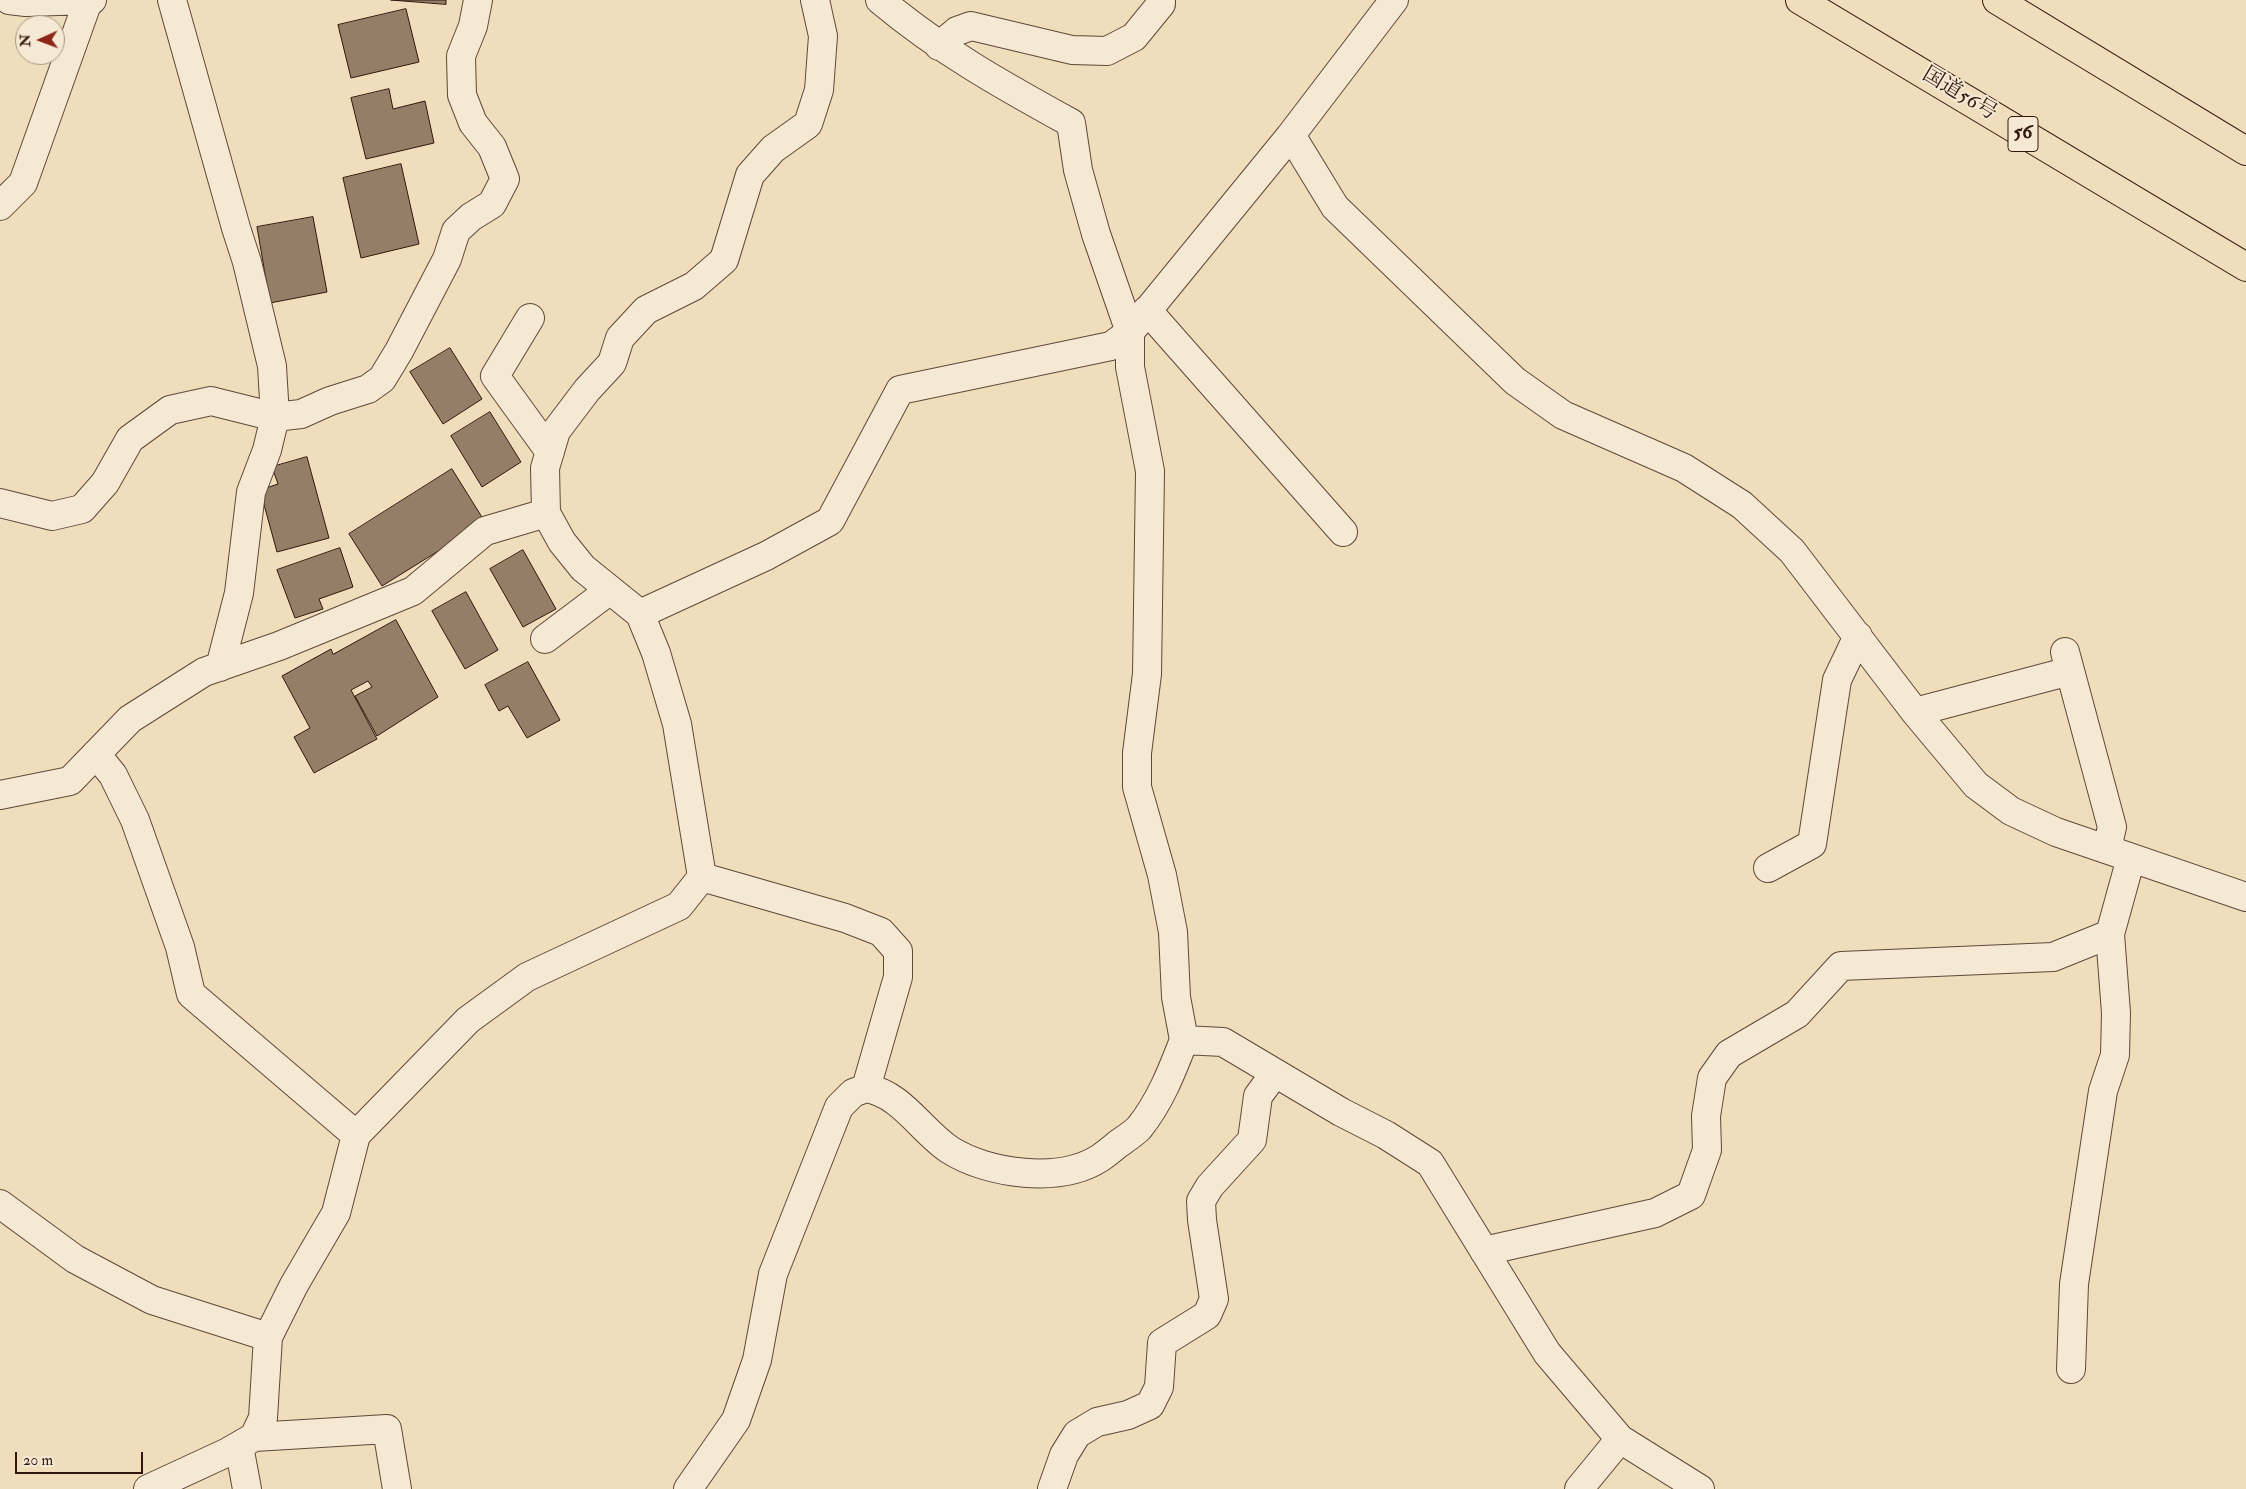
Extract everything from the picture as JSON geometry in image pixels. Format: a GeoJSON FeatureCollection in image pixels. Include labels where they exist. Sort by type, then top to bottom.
{"type":"FeatureCollection","features":[{"type":"Feature","properties":{"kind":"highway","name":"国道56号"},"geometry":{"type":"LineString","coordinates":[[1800,0],[2246,267]]}},
{"type":"Feature","properties":{"kind":"highway"},"geometry":{"type":"LineString","coordinates":[[1997,0],[2246,151]]}},
{"type":"Feature","properties":{"kind":"street"},"geometry":{"type":"LineString","coordinates":[[0,206],[23,182],[90,1],[26,2],[9,0]]}},
{"type":"Feature","properties":{"kind":"street"},"geometry":{"type":"LineString","coordinates":[[172,0],[233,219],[248,262],[272,366],[275,416],[267,450],[251,492],[238,593],[220,667]]}},
{"type":"Feature","properties":{"kind":"street"},"geometry":{"type":"LineString","coordinates":[[0,503],[52,516],[82,509],[104,483],[130,439],[170,410],[211,401],[275,416],[301,414],[330,401],[368,389],[382,379],[429,296],[447,259],[456,231],[471,217],[492,204],[505,179],[492,147],[473,123],[462,95],[461,56],[473,26],[478,0]]}},
{"type":"Feature","properties":{"kind":"street"},"geometry":{"type":"LineString","coordinates":[[247,1489],[246,1442],[263,1418],[268,1337],[294,1285],[336,1213],[356,1135],[468,1020],[527,977],[679,906],[702,877],[677,724],[656,652],[640,614],[583,568],[562,542],[546,513],[545,468],[556,431],[587,390],[612,363],[620,338],[646,310],[694,286],[724,260],[750,175],[773,149],[808,124],[819,90],[823,36],[815,0]]}},
{"type":"Feature","properties":{"kind":"street"},"geometry":{"type":"LineString","coordinates":[[688,1489],[736,1420],[757,1360],[773,1274],[839,1107],[853,1093],[866,1088],[879,1090],[916,1118],[950,1149],[982,1166],[1020,1173],[1066,1171],[1099,1159],[1138,1129],[1166,1085],[1184,1040],[1176,997],[1173,932],[1162,875],[1137,787],[1137,753],[1147,674],[1150,471],[1130,367],[1130,332],[1096,234],[1078,170],[1071,124],[987,77],[919,32],[880,0]]}},
{"type":"Feature","properties":{"kind":"street"},"geometry":{"type":"LineString","coordinates":[[940,46],[957,30],[971,26],[1072,50],[1107,51],[1134,37],[1161,4],[1161,0]]}},
{"type":"Feature","properties":{"kind":"street"},"geometry":{"type":"LineString","coordinates":[[640,614],[766,556],[830,521],[900,390],[1111,346],[1130,332],[1291,135],[1394,0]]}},
{"type":"Feature","properties":{"kind":"street"},"geometry":{"type":"LineString","coordinates":[[1291,135],[1335,207],[1515,381],[1564,415],[1684,468],[1742,505],[1792,552],[1915,712],[1976,785],[2011,811],[2056,832],[2246,897]]}},
{"type":"Feature","properties":{"kind":"street"},"geometry":{"type":"LineString","coordinates":[[1148,310],[1343,532]]}},
{"type":"Feature","properties":{"kind":"street"},"geometry":{"type":"LineString","coordinates":[[530,318],[495,376],[550,452]]}},
{"type":"Feature","properties":{"kind":"street"},"geometry":{"type":"LineString","coordinates":[[0,795],[70,781],[130,719],[204,672],[279,646],[413,591],[485,532],[546,513]]}},
{"type":"Feature","properties":{"kind":"street"},"geometry":{"type":"LineString","coordinates":[[545,639],[610,590]]}},
{"type":"Feature","properties":{"kind":"street"},"geometry":{"type":"LineString","coordinates":[[1768,868],[1812,844],[1837,680],[1858,636]]}},
{"type":"Feature","properties":{"kind":"street"},"geometry":{"type":"LineString","coordinates":[[1915,712],[2068,661],[2119,854],[2110,934],[2116,1013],[2115,1055],[2103,1091],[2074,1284],[2071,1370]]}},
{"type":"Feature","properties":{"kind":"street"},"geometry":{"type":"LineString","coordinates":[[96,754],[113,775],[135,820],[180,948],[191,994],[356,1135]]}},
{"type":"Feature","properties":{"kind":"street"},"geometry":{"type":"LineString","coordinates":[[702,877],[845,918],[881,932],[898,951],[898,977],[866,1088]]}},
{"type":"Feature","properties":{"kind":"street"},"geometry":{"type":"LineString","coordinates":[[1484,1251],[1655,1213],[1691,1195],[1707,1150],[1706,1116],[1712,1078],[1729,1054],[1797,1014],[1841,966],[2053,957],[2110,934]]}},
{"type":"Feature","properties":{"kind":"street"},"geometry":{"type":"LineString","coordinates":[[1184,1040],[1222,1042],[1341,1112],[1386,1135],[1430,1163],[1547,1353],[1620,1439],[1700,1489]]}},
{"type":"Feature","properties":{"kind":"street"},"geometry":{"type":"LineString","coordinates":[[1052,1489],[1064,1455],[1077,1434],[1097,1422],[1128,1415],[1150,1405],[1159,1387],[1162,1343],[1207,1315],[1214,1299],[1202,1220],[1201,1201],[1210,1186],[1252,1140],[1258,1096],[1275,1073]]}},
{"type":"Feature","properties":{"kind":"street"},"geometry":{"type":"LineString","coordinates":[[0,1204],[75,1259],[152,1300],[268,1337]]}},
{"type":"Feature","properties":{"kind":"street"},"geometry":{"type":"LineString","coordinates":[[148,1489],[246,1442],[386,1429],[397,1489]]}},
{"type":"Feature","properties":{"kind":"street"},"geometry":{"type":"LineString","coordinates":[[1579,1489],[1620,1439]]}},
{"type":"Feature","properties":{"kind":"building"},"geometry":{"type":"Polygon","coordinates":[[[391,0],[446,0],[446,4],[391,0]]]}},
{"type":"Feature","properties":{"kind":"building"},"geometry":{"type":"Polygon","coordinates":[[[406,9],[419,62],[351,78],[338,25],[406,9]]]}},
{"type":"Feature","properties":{"kind":"building"},"geometry":{"type":"Polygon","coordinates":[[[389,89],[393,109],[425,101],[434,143],[366,159],[351,98],[389,89]]]}},
{"type":"Feature","properties":{"kind":"building"},"geometry":{"type":"Polygon","coordinates":[[[401,164],[419,244],[361,258],[343,178],[401,164]]]}},
{"type":"Feature","properties":{"kind":"building"},"geometry":{"type":"Polygon","coordinates":[[[313,217],[327,292],[270,303],[257,227],[313,217]]]}},
{"type":"Feature","properties":{"kind":"building"},"geometry":{"type":"Polygon","coordinates":[[[450,348],[482,399],[443,424],[410,372],[450,348]]]}},
{"type":"Feature","properties":{"kind":"building"},"geometry":{"type":"Polygon","coordinates":[[[490,412],[521,462],[482,487],[451,436],[490,412]]]}},
{"type":"Feature","properties":{"kind":"building"},"geometry":{"type":"Polygon","coordinates":[[[307,457],[329,538],[277,552],[260,490],[278,484],[272,467],[307,457]]]}},
{"type":"Feature","properties":{"kind":"building"},"geometry":{"type":"Polygon","coordinates":[[[452,469],[485,522],[382,586],[349,534],[452,469]]]}},
{"type":"Feature","properties":{"kind":"building"},"geometry":{"type":"Polygon","coordinates":[[[340,548],[353,587],[319,599],[323,609],[295,618],[277,570],[340,548]]]}},
{"type":"Feature","properties":{"kind":"building"},"geometry":{"type":"Polygon","coordinates":[[[523,550],[556,609],[523,627],[490,569],[523,550]]]}},
{"type":"Feature","properties":{"kind":"building"},"geometry":{"type":"Polygon","coordinates":[[[466,592],[498,650],[465,669],[432,611],[466,592]]]}},
{"type":"Feature","properties":{"kind":"building"},"geometry":{"type":"Polygon","coordinates":[[[396,620],[438,697],[377,736],[355,696],[372,687],[368,681],[351,690],[377,739],[314,773],[294,737],[310,728],[282,676],[331,649],[333,654],[396,620]]]}},
{"type":"Feature","properties":{"kind":"building"},"geometry":{"type":"Polygon","coordinates":[[[528,662],[560,720],[527,738],[508,706],[499,711],[485,685],[528,662]]]}}]}
